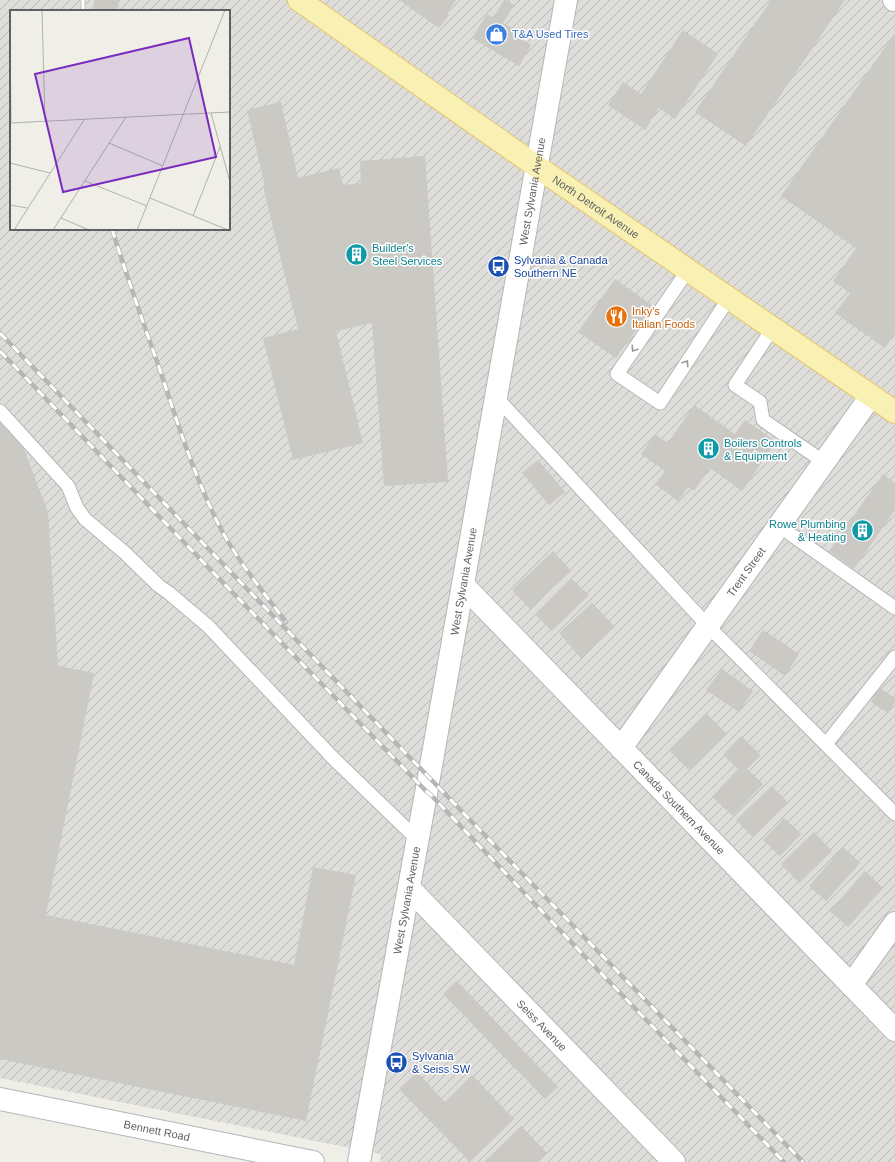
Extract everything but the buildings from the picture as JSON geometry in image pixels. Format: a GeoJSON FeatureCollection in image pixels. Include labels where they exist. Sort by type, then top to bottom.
{"type":"FeatureCollection","features":[{"type":"Feature","properties":{"kind":"main road","name":"North Detroit Avenue"},"geometry":{"type":"LineString","coordinates":[[299,0],[536,166],[895,412]]}},
{"type":"Feature","properties":{"kind":"street","name":"West Sylvania Avenue"},"geometry":{"type":"LineString","coordinates":[[359,1162],[418,840],[566,0]]}},
{"type":"Feature","properties":{"kind":"street","name":"Trent Street"},"geometry":{"type":"LineString","coordinates":[[621,748],[871,396]]}},
{"type":"Feature","properties":{"kind":"street","name":"Canada Southern Avenue"},"geometry":{"type":"LineString","coordinates":[[463,584],[895,1030]]}},
{"type":"Feature","properties":{"kind":"street","name":"Seiss Avenue"},"geometry":{"type":"LineString","coordinates":[[409,888],[674,1162]]}},
{"type":"Feature","properties":{"kind":"street"},"geometry":{"type":"LineString","coordinates":[[851,985],[895,923]]}},
{"type":"Feature","properties":{"kind":"street","name":"Bennett Road"},"geometry":{"type":"LineString","coordinates":[[0,1099],[313,1162]]}},
{"type":"Feature","properties":{"kind":"lane"},"geometry":{"type":"LineString","coordinates":[[688,270],[617,374],[660,403],[729,298]]}},
{"type":"Feature","properties":{"kind":"lane"},"geometry":{"type":"LineString","coordinates":[[773,328],[736,385],[760,402],[763,420],[824,462]]}},
{"type":"Feature","properties":{"kind":"lane"},"geometry":{"type":"LineString","coordinates":[[496,398],[708,626],[895,814]]}},
{"type":"Feature","properties":{"kind":"lane"},"geometry":{"type":"LineString","coordinates":[[0,410],[68,486],[77,508],[85,519],[125,553],[159,586],[208,626],[333,758],[418,840]]}},
{"type":"Feature","properties":{"kind":"lane"},"geometry":{"type":"LineString","coordinates":[[779,526],[895,608]]}},
{"type":"Feature","properties":{"kind":"lane"},"geometry":{"type":"LineString","coordinates":[[826,744],[895,657]]}},
{"type":"Feature","properties":{"kind":"shaded area"},"geometry":{"type":"Polygon","coordinates":[[[0,0],[895,0],[895,1162],[380,1162],[381,1154],[0,1078],[0,0]]]}},
{"type":"Feature","properties":{"kind":"railway"},"geometry":{"type":"LineString","coordinates":[[83,0],[83,10]]}},
{"type":"Feature","properties":{"kind":"railway"},"geometry":{"type":"LineString","coordinates":[[112,230],[196,475],[230,545],[253,579],[286,622]]}},
{"type":"Feature","properties":{"kind":"railway"},"geometry":{"type":"LineString","coordinates":[[0,333],[803,1162]]}},
{"type":"Feature","properties":{"kind":"railway"},"geometry":{"type":"LineString","coordinates":[[0,351],[202,561],[431,795],[784,1162]]}},
{"type":"Feature","properties":{"kind":"place","name":"T&A Used Tires"},"geometry":{"type":"Point","coordinates":[496,34]}},
{"type":"Feature","properties":{"kind":"place","name":"Builder's Steel Services"},"geometry":{"type":"Point","coordinates":[356,254]}},
{"type":"Feature","properties":{"kind":"place","name":"Sylvania & Canada Southern NE"},"geometry":{"type":"Point","coordinates":[498,266]}},
{"type":"Feature","properties":{"kind":"place","name":"Inky's Italian Foods"},"geometry":{"type":"Point","coordinates":[616,317]}},
{"type":"Feature","properties":{"kind":"place","name":"Boilers Controls & Equipment"},"geometry":{"type":"Point","coordinates":[708,449]}},
{"type":"Feature","properties":{"kind":"place","name":"Rowe Plumbing & Heating"},"geometry":{"type":"Point","coordinates":[862,530]}},
{"type":"Feature","properties":{"kind":"place","name":"Sylvania & Seiss SW"},"geometry":{"type":"Point","coordinates":[397,1062]}}]}
